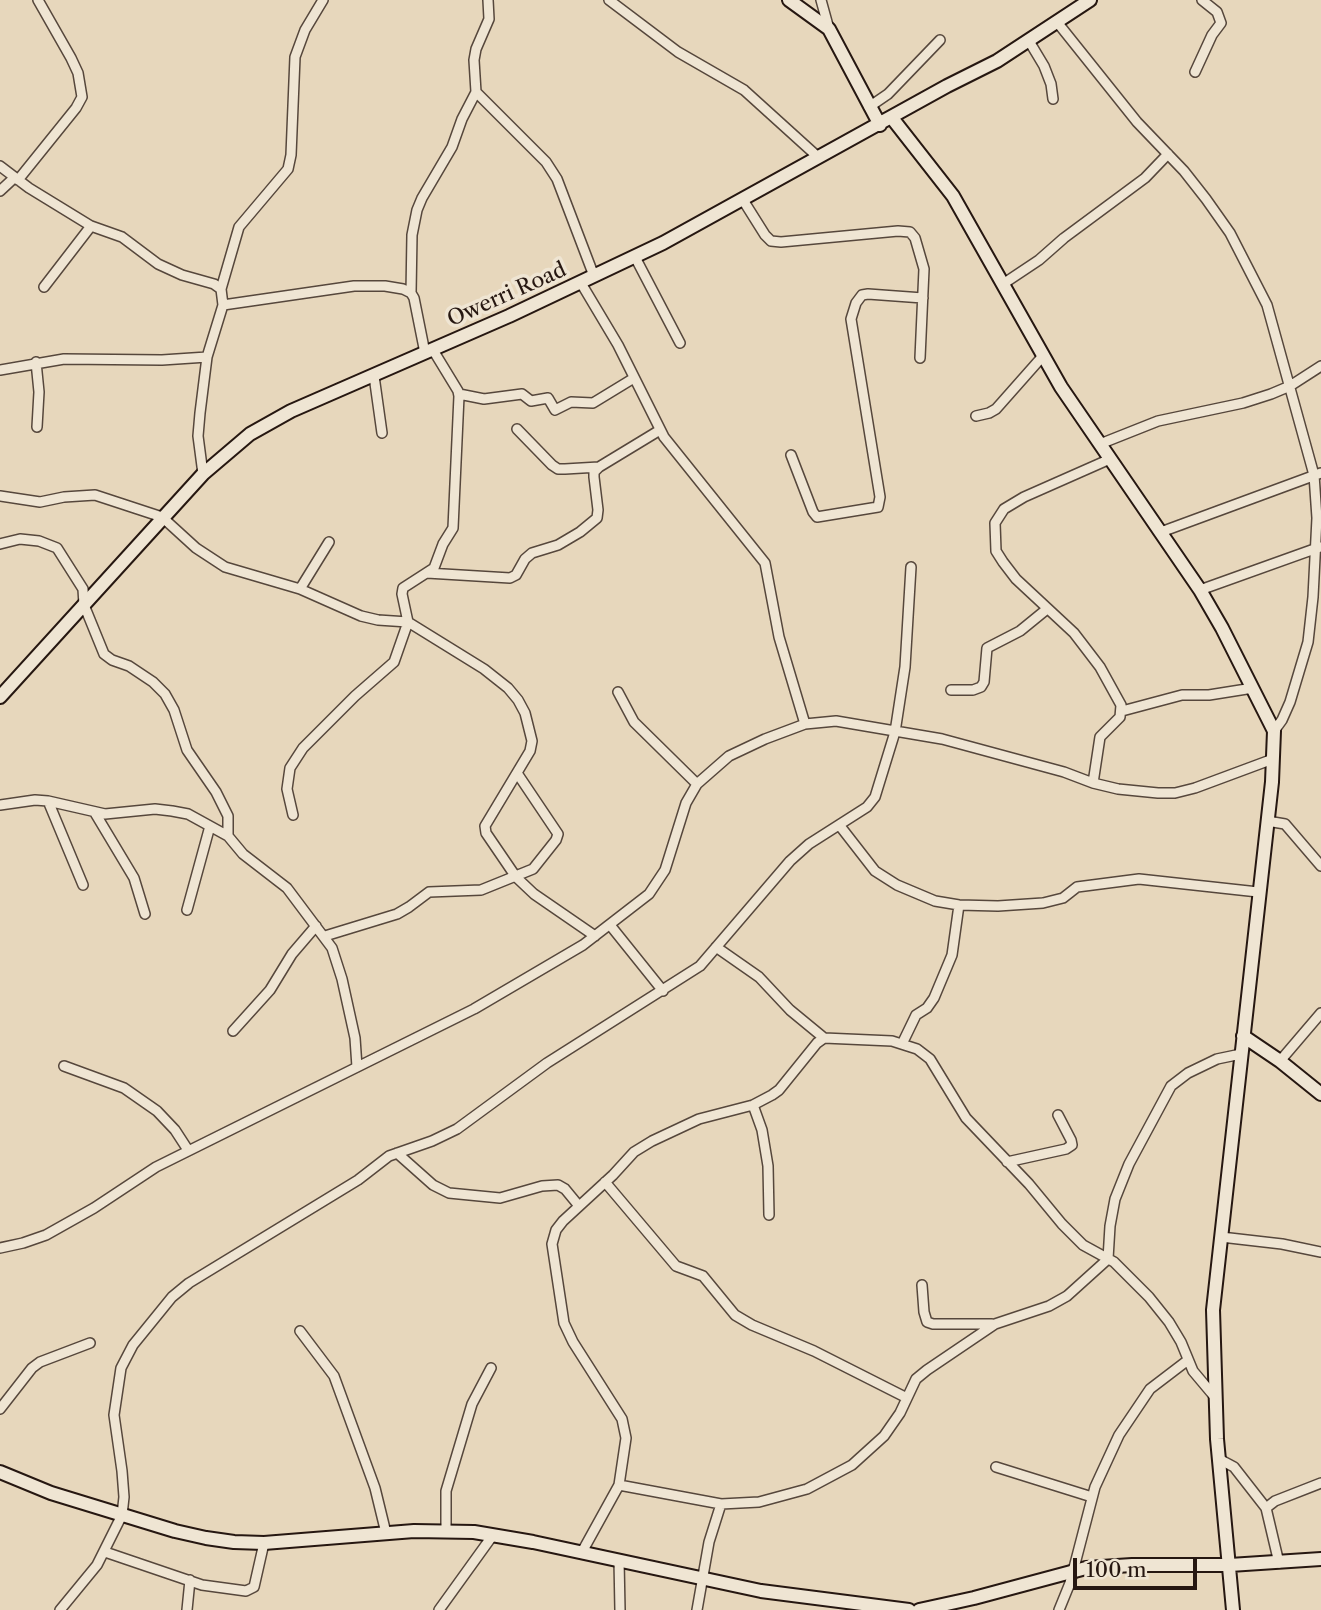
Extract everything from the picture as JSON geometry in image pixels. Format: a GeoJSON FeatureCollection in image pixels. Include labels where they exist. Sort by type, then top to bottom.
{"type":"FeatureCollection","features":[{"type":"Feature","properties":{"kind":"main road"},"geometry":{"type":"LineString","coordinates":[[789,0],[829,29],[880,125]]}},
{"type":"Feature","properties":{"kind":"main road","name":"Owerri Road"},"geometry":{"type":"LineString","coordinates":[[0,697],[202,474],[250,435],[269,423],[635,257],[997,61],[1090,0]]}},
{"type":"Feature","properties":{"kind":"main road"},"geometry":{"type":"LineString","coordinates":[[892,118],[953,196],[1042,357],[1200,590],[1274,731],[1267,821],[1213,1310],[1214,1396],[1233,1610]]}},
{"type":"Feature","properties":{"kind":"main road"},"geometry":{"type":"LineString","coordinates":[[1243,1036],[1321,1094]]}},
{"type":"Feature","properties":{"kind":"main road"},"geometry":{"type":"LineString","coordinates":[[0,1472],[51,1493],[206,1538],[264,1543],[446,1530],[493,1535],[582,1552],[761,1591],[862,1608],[909,1610]]}},
{"type":"Feature","properties":{"kind":"main road"},"geometry":{"type":"LineString","coordinates":[[919,1610],[974,1598],[1074,1570],[1132,1565],[1230,1565],[1321,1559]]}},
{"type":"Feature","properties":{"kind":"street"},"geometry":{"type":"LineString","coordinates":[[0,191],[16,179],[76,108],[82,97],[78,73],[38,0]]}},
{"type":"Feature","properties":{"kind":"street"},"geometry":{"type":"LineString","coordinates":[[202,474],[198,436],[207,357],[223,305],[221,289],[239,227],[288,169],[291,155],[295,57],[305,30],[323,0]]}},
{"type":"Feature","properties":{"kind":"street"},"geometry":{"type":"LineString","coordinates":[[293,815],[287,789],[290,768],[303,748],[394,662],[408,622],[403,588],[434,568],[443,544],[453,528],[459,394],[429,351],[411,293],[412,235],[422,198],[452,147],[475,92],[474,60],[476,48],[489,19],[488,0]]}},
{"type":"Feature","properties":{"kind":"street"},"geometry":{"type":"LineString","coordinates":[[609,0],[678,52],[744,90],[818,157]]}},
{"type":"Feature","properties":{"kind":"street"},"geometry":{"type":"LineString","coordinates":[[821,0],[829,29]]}},
{"type":"Feature","properties":{"kind":"street"},"geometry":{"type":"LineString","coordinates":[[1195,72],[1212,35],[1221,23],[1217,12],[1202,0]]}},
{"type":"Feature","properties":{"kind":"street"},"geometry":{"type":"LineString","coordinates":[[1057,23],[1137,122],[1206,199],[1230,233],[1267,304],[1317,474],[1318,548],[1308,642],[1290,702],[1274,731]]}},
{"type":"Feature","properties":{"kind":"street"},"geometry":{"type":"LineString","coordinates":[[869,107],[897,86],[940,40]]}},
{"type":"Feature","properties":{"kind":"street"},"geometry":{"type":"LineString","coordinates":[[1029,41],[1044,66],[1053,99]]}},
{"type":"Feature","properties":{"kind":"street"},"geometry":{"type":"LineString","coordinates":[[475,92],[546,162],[557,179],[594,276]]}},
{"type":"Feature","properties":{"kind":"street"},"geometry":{"type":"LineString","coordinates":[[1003,284],[1039,260],[1145,178],[1168,154]]}},
{"type":"Feature","properties":{"kind":"street"},"geometry":{"type":"LineString","coordinates":[[0,166],[91,226],[122,237],[158,264],[221,289]]}},
{"type":"Feature","properties":{"kind":"street"},"geometry":{"type":"LineString","coordinates":[[743,200],[771,241],[910,232],[915,238],[924,268],[920,358]]}},
{"type":"Feature","properties":{"kind":"street"},"geometry":{"type":"LineString","coordinates":[[44,287],[91,226]]}},
{"type":"Feature","properties":{"kind":"street"},"geometry":{"type":"LineString","coordinates":[[635,257],[680,343]]}},
{"type":"Feature","properties":{"kind":"street"},"geometry":{"type":"LineString","coordinates":[[581,283],[660,430],[765,563],[779,637],[805,724]]}},
{"type":"Feature","properties":{"kind":"street"},"geometry":{"type":"LineString","coordinates":[[223,305],[355,286],[385,286],[411,293]]}},
{"type":"Feature","properties":{"kind":"street"},"geometry":{"type":"LineString","coordinates":[[792,455],[817,517],[878,507],[880,497],[851,320],[856,303],[862,295],[923,298]]}},
{"type":"Feature","properties":{"kind":"street"},"geometry":{"type":"LineString","coordinates":[[0,370],[64,359],[162,360],[207,357]]}},
{"type":"Feature","properties":{"kind":"street"},"geometry":{"type":"LineString","coordinates":[[976,416],[996,409],[1042,357]]}},
{"type":"Feature","properties":{"kind":"street"},"geometry":{"type":"LineString","coordinates":[[36,362],[39,392],[37,426]]}},
{"type":"Feature","properties":{"kind":"street"},"geometry":{"type":"LineString","coordinates":[[1100,444],[1158,421],[1243,403],[1290,386],[1321,366]]}},
{"type":"Feature","properties":{"kind":"street"},"geometry":{"type":"LineString","coordinates":[[373,376],[382,433]]}},
{"type":"Feature","properties":{"kind":"street"},"geometry":{"type":"LineString","coordinates":[[459,394],[484,399],[522,394],[531,401],[548,398],[555,410],[571,402],[593,403],[634,378]]}},
{"type":"Feature","properties":{"kind":"street"},"geometry":{"type":"LineString","coordinates":[[517,429],[558,469],[599,467]]}},
{"type":"Feature","properties":{"kind":"street"},"geometry":{"type":"LineString","coordinates":[[428,573],[510,578],[516,575],[525,559],[533,553],[558,545],[597,518],[594,472],[660,430]]}},
{"type":"Feature","properties":{"kind":"street"},"geometry":{"type":"LineString","coordinates":[[1093,782],[1100,737],[1120,717],[1122,711],[1112,685],[1074,633],[1016,579],[996,551],[995,523],[1004,509],[1024,497],[1110,459]]}},
{"type":"Feature","properties":{"kind":"street"},"geometry":{"type":"LineString","coordinates":[[1161,532],[1317,474]]}},
{"type":"Feature","properties":{"kind":"street"},"geometry":{"type":"LineString","coordinates":[[0,496],[40,502],[95,495],[162,517],[197,548],[225,567],[300,589],[361,616],[408,622],[484,669],[508,688],[518,700],[525,713],[532,741],[530,751],[485,827],[489,842],[516,877],[534,894],[596,936]]}},
{"type":"Feature","properties":{"kind":"street"},"geometry":{"type":"LineString","coordinates":[[0,544],[20,539],[39,541],[57,548],[83,589],[84,605],[104,654],[153,682],[165,694],[174,709],[187,750],[216,792],[228,816],[228,836]]}},
{"type":"Feature","properties":{"kind":"street"},"geometry":{"type":"LineString","coordinates":[[300,589],[329,542]]}},
{"type":"Feature","properties":{"kind":"street"},"geometry":{"type":"LineString","coordinates":[[1200,590],[1318,548]]}},
{"type":"Feature","properties":{"kind":"street"},"geometry":{"type":"LineString","coordinates":[[61,1610],[105,1552],[122,1515],[122,1471],[114,1415],[121,1368],[133,1345],[172,1297],[189,1283],[339,1193],[376,1164],[457,1129],[547,1063],[700,965],[790,861],[809,844],[867,807],[874,797],[895,732],[905,667],[911,567]]}},
{"type":"Feature","properties":{"kind":"street"},"geometry":{"type":"LineString","coordinates":[[951,690],[973,690],[981,687],[984,682],[987,648],[1020,631],[1047,609]]}},
{"type":"Feature","properties":{"kind":"street"},"geometry":{"type":"LineString","coordinates":[[1308,642],[1321,643]]}},
{"type":"Feature","properties":{"kind":"street"},"geometry":{"type":"LineString","coordinates":[[1122,711],[1182,695],[1209,695],[1253,688]]}},
{"type":"Feature","properties":{"kind":"street"},"geometry":{"type":"LineString","coordinates":[[618,692],[634,722],[697,784]]}},
{"type":"Feature","properties":{"kind":"street"},"geometry":{"type":"LineString","coordinates":[[0,1248],[46,1235],[94,1208],[156,1167],[474,1009],[596,936],[649,894],[665,870],[686,803],[707,772],[729,756],[805,724],[836,721],[942,739],[1118,789],[1175,793],[1273,760]]}},
{"type":"Feature","properties":{"kind":"street"},"geometry":{"type":"LineString","coordinates":[[325,936],[397,914],[429,892],[481,890],[533,869],[558,834],[517,773]]}},
{"type":"Feature","properties":{"kind":"street"},"geometry":{"type":"LineString","coordinates":[[0,805],[48,800],[105,814],[155,808],[188,814],[228,836],[243,854],[280,881],[332,948],[355,1038],[356,1067]]}},
{"type":"Feature","properties":{"kind":"street"},"geometry":{"type":"LineString","coordinates":[[48,800],[83,885]]}},
{"type":"Feature","properties":{"kind":"street"},"geometry":{"type":"LineString","coordinates":[[95,813],[134,878],[145,915]]}},
{"type":"Feature","properties":{"kind":"street"},"geometry":{"type":"LineString","coordinates":[[1267,821],[1285,824],[1321,866]]}},
{"type":"Feature","properties":{"kind":"street"},"geometry":{"type":"LineString","coordinates":[[187,910],[210,826]]}},
{"type":"Feature","properties":{"kind":"street"},"geometry":{"type":"LineString","coordinates":[[840,826],[875,871],[897,885],[935,901],[960,905],[1043,903],[1063,898],[1077,887],[1139,879],[1258,892]]}},
{"type":"Feature","properties":{"kind":"street"},"geometry":{"type":"LineString","coordinates":[[902,1044],[916,1015],[927,1008],[934,998],[952,955],[960,905]]}},
{"type":"Feature","properties":{"kind":"street"},"geometry":{"type":"LineString","coordinates":[[610,925],[663,991]]}},
{"type":"Feature","properties":{"kind":"street"},"geometry":{"type":"LineString","coordinates":[[233,1031],[270,990],[278,974],[316,926]]}},
{"type":"Feature","properties":{"kind":"street"},"geometry":{"type":"LineString","coordinates":[[716,947],[759,978],[790,1010],[824,1038]]}},
{"type":"Feature","properties":{"kind":"street"},"geometry":{"type":"LineString","coordinates":[[1280,1061],[1321,1013]]}},
{"type":"Feature","properties":{"kind":"street"},"geometry":{"type":"LineString","coordinates":[[582,1552],[619,1485],[626,1438],[622,1419],[573,1342],[564,1323],[553,1237],[563,1221],[634,1152],[652,1140],[713,1114],[753,1105],[779,1090],[817,1042],[824,1038],[892,1041],[917,1049],[930,1059],[965,1118],[1075,1238],[1125,1271],[1169,1322],[1198,1378],[1214,1396]]}},
{"type":"Feature","properties":{"kind":"street"},"geometry":{"type":"LineString","coordinates":[[619,1485],[721,1504],[759,1502],[807,1489],[852,1465],[884,1436],[916,1379],[927,1370],[995,1324],[1048,1306],[1067,1296],[1108,1259],[1115,1199],[1129,1164],[1171,1086],[1177,1079],[1207,1064],[1241,1054]]}},
{"type":"Feature","properties":{"kind":"street"},"geometry":{"type":"LineString","coordinates":[[64,1066],[124,1088],[157,1111],[175,1130],[188,1150]]}},
{"type":"Feature","properties":{"kind":"street"},"geometry":{"type":"LineString","coordinates":[[753,1105],[762,1130],[768,1166],[769,1215]]}},
{"type":"Feature","properties":{"kind":"street"},"geometry":{"type":"LineString","coordinates":[[1007,1162],[1072,1146],[1058,1115]]}},
{"type":"Feature","properties":{"kind":"street"},"geometry":{"type":"LineString","coordinates":[[397,1153],[433,1185],[449,1193],[500,1198],[542,1186],[558,1185],[565,1189],[579,1206]]}},
{"type":"Feature","properties":{"kind":"street"},"geometry":{"type":"LineString","coordinates":[[605,1182],[676,1266],[703,1276],[735,1315],[752,1325],[814,1350],[906,1398]]}},
{"type":"Feature","properties":{"kind":"street"},"geometry":{"type":"LineString","coordinates":[[1221,1237],[1282,1244],[1321,1252]]}},
{"type":"Feature","properties":{"kind":"street"},"geometry":{"type":"LineString","coordinates":[[922,1285],[927,1322],[995,1324]]}},
{"type":"Feature","properties":{"kind":"street"},"geometry":{"type":"LineString","coordinates":[[300,1331],[334,1376],[375,1488],[386,1533]]}},
{"type":"Feature","properties":{"kind":"street"},"geometry":{"type":"LineString","coordinates":[[0,1409],[26,1375],[40,1362],[90,1343]]}},
{"type":"Feature","properties":{"kind":"street"},"geometry":{"type":"LineString","coordinates":[[1059,1610],[1074,1570],[1092,1497],[1119,1435],[1150,1388],[1188,1360]]}},
{"type":"Feature","properties":{"kind":"street"},"geometry":{"type":"LineString","coordinates":[[446,1530],[446,1491],[472,1404],[491,1368]]}},
{"type":"Feature","properties":{"kind":"street"},"geometry":{"type":"LineString","coordinates":[[1219,1459],[1234,1467],[1266,1508],[1279,1563]]}},
{"type":"Feature","properties":{"kind":"street"},"geometry":{"type":"LineString","coordinates":[[996,1467],[1092,1497]]}},
{"type":"Feature","properties":{"kind":"street"},"geometry":{"type":"LineString","coordinates":[[1266,1508],[1275,1501],[1321,1483]]}},
{"type":"Feature","properties":{"kind":"street"},"geometry":{"type":"LineString","coordinates":[[696,1610],[709,1542],[721,1504]]}},
{"type":"Feature","properties":{"kind":"street"},"geometry":{"type":"LineString","coordinates":[[439,1610],[493,1535]]}},
{"type":"Feature","properties":{"kind":"street"},"geometry":{"type":"LineString","coordinates":[[105,1552],[202,1584],[251,1590],[264,1543]]}},
{"type":"Feature","properties":{"kind":"street"},"geometry":{"type":"LineString","coordinates":[[619,1560],[620,1610]]}},
{"type":"Feature","properties":{"kind":"street"},"geometry":{"type":"LineString","coordinates":[[187,1610],[190,1580]]}}]}
